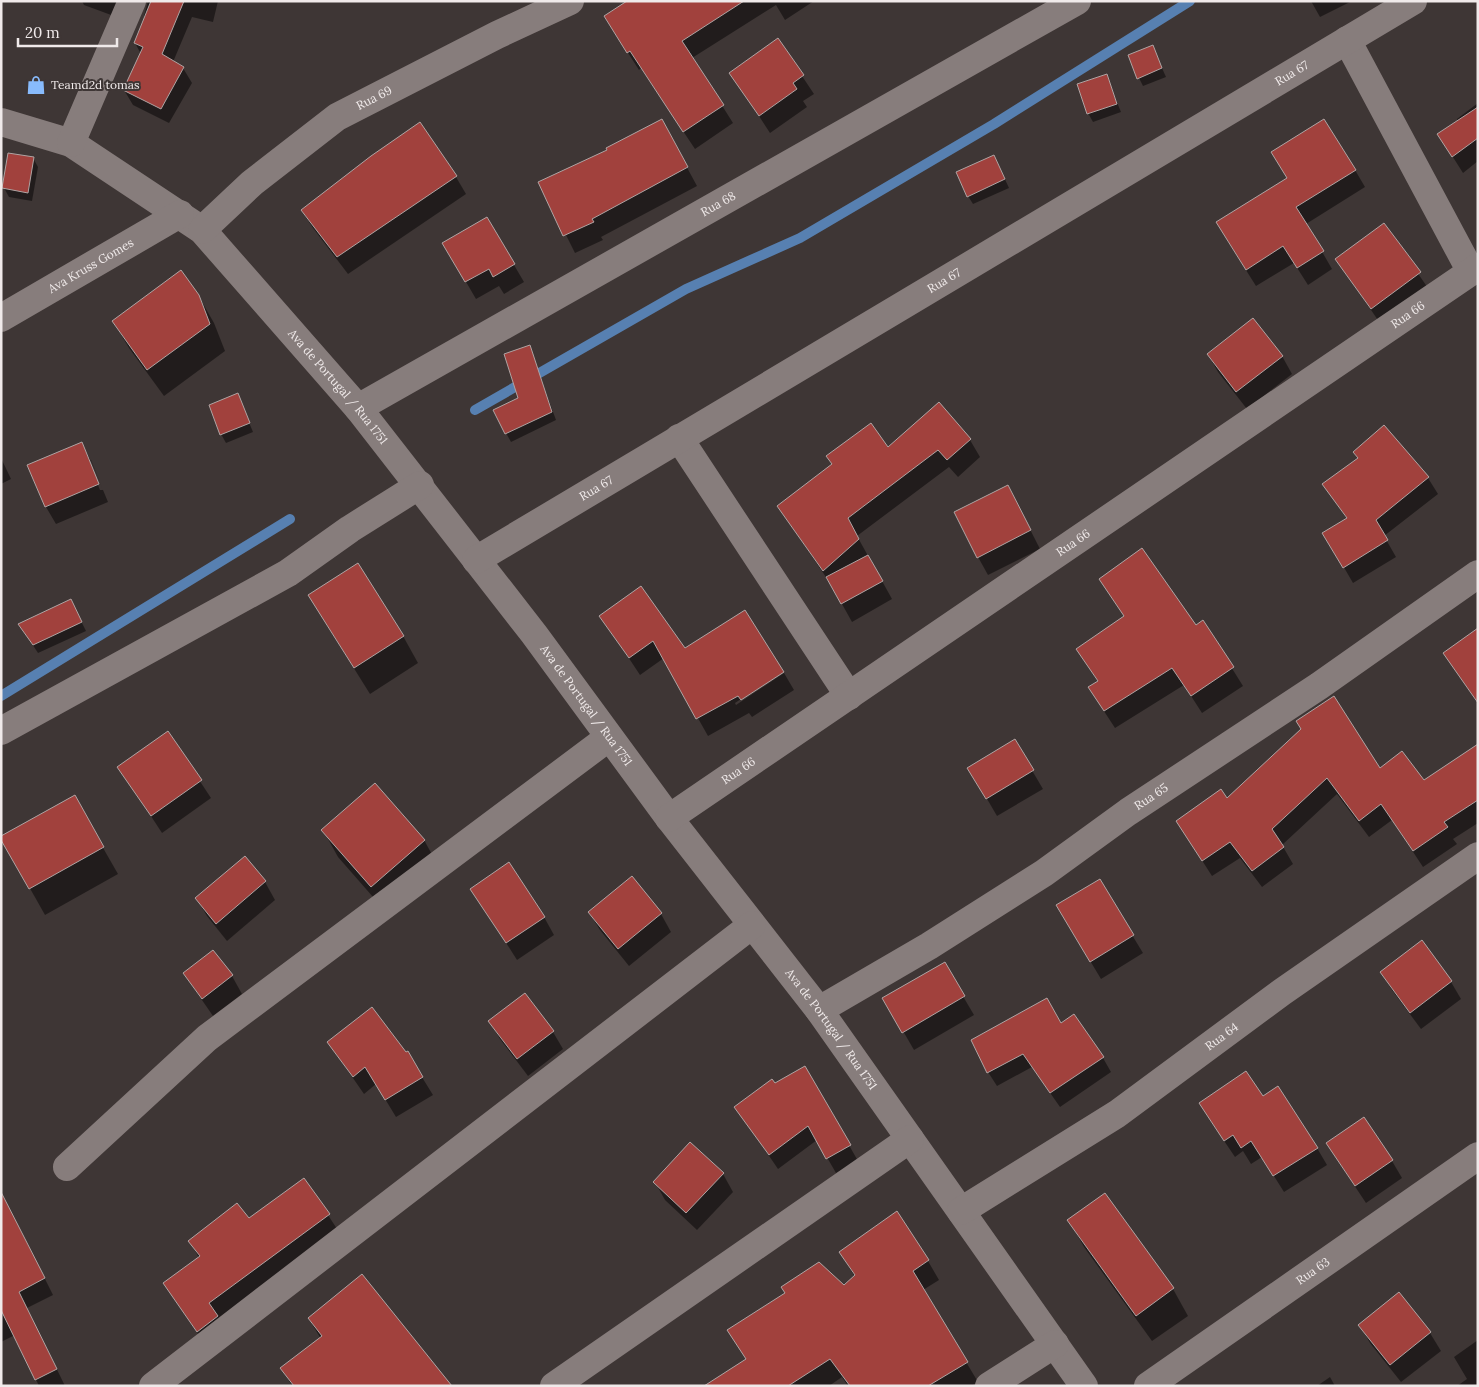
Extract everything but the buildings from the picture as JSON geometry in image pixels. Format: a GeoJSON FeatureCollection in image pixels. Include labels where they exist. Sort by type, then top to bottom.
{"type":"FeatureCollection","features":[{"type":"Feature","properties":{"kind":"street"},"geometry":{"type":"LineString","coordinates":[[71,143],[132,1]]}},
{"type":"Feature","properties":{"kind":"street","name":"Rua 69"},"geometry":{"type":"LineString","coordinates":[[202,230],[252,183],[337,117],[497,35],[570,1]]}},
{"type":"Feature","properties":{"kind":"street","name":"Rua 68"},"geometry":{"type":"LineString","coordinates":[[358,408],[1077,1]]}},
{"type":"Feature","properties":{"kind":"street","name":"Rua 67"},"geometry":{"type":"LineString","coordinates":[[476,560],[1413,1]]}},
{"type":"Feature","properties":{"kind":"street"},"geometry":{"type":"LineString","coordinates":[[1347,40],[1474,270]]}},
{"type":"Feature","properties":{"kind":"street","name":"Ava de Portugal / Rua 1751"},"geometry":{"type":"LineString","coordinates":[[1,122],[71,143],[202,230],[358,408],[420,485],[608,738],[819,1010],[1084,1386]]}},
{"type":"Feature","properties":{"kind":"street","name":"Ava Kruss Gomes"},"geometry":{"type":"LineString","coordinates":[[1,318],[180,214]]}},
{"type":"Feature","properties":{"kind":"street","name":"Rua 66"},"geometry":{"type":"LineString","coordinates":[[669,818],[1474,270]]}},
{"type":"Feature","properties":{"kind":"street"},"geometry":{"type":"LineString","coordinates":[[679,438],[849,696]]}},
{"type":"Feature","properties":{"kind":"street"},"geometry":{"type":"LineString","coordinates":[[1,731],[288,573],[350,529],[420,485]]}},
{"type":"Feature","properties":{"kind":"street","name":"Rua 65"},"geometry":{"type":"LineString","coordinates":[[819,1010],[929,946],[1044,873],[1128,812],[1319,686],[1478,574]]}},
{"type":"Feature","properties":{"kind":"street"},"geometry":{"type":"LineString","coordinates":[[67,1167],[207,1038],[608,738]]}},
{"type":"Feature","properties":{"kind":"street","name":"Rua 64"},"geometry":{"type":"LineString","coordinates":[[961,1211],[1117,1114],[1282,992],[1478,856]]}},
{"type":"Feature","properties":{"kind":"street"},"geometry":{"type":"LineString","coordinates":[[156,1385],[752,925]]}},
{"type":"Feature","properties":{"kind":"street"},"geometry":{"type":"LineString","coordinates":[[554,1386],[910,1139]]}},
{"type":"Feature","properties":{"kind":"street","name":"Rua 63"},"geometry":{"type":"LineString","coordinates":[[1148,1386],[1478,1156]]}},
{"type":"Feature","properties":{"kind":"street"},"geometry":{"type":"LineString","coordinates":[[989,1386],[1055,1344]]}},
{"type":"Feature","properties":{"kind":"waterway"},"geometry":{"type":"LineString","coordinates":[[475,410],[686,289],[800,238],[994,124],[1190,1]]}},
{"type":"Feature","properties":{"kind":"waterway"},"geometry":{"type":"LineString","coordinates":[[1,696],[290,519]]}},
{"type":"Feature","properties":{"kind":"place","name":"Teamd2d tomas"},"geometry":{"type":"Point","coordinates":[36,85]}}]}
